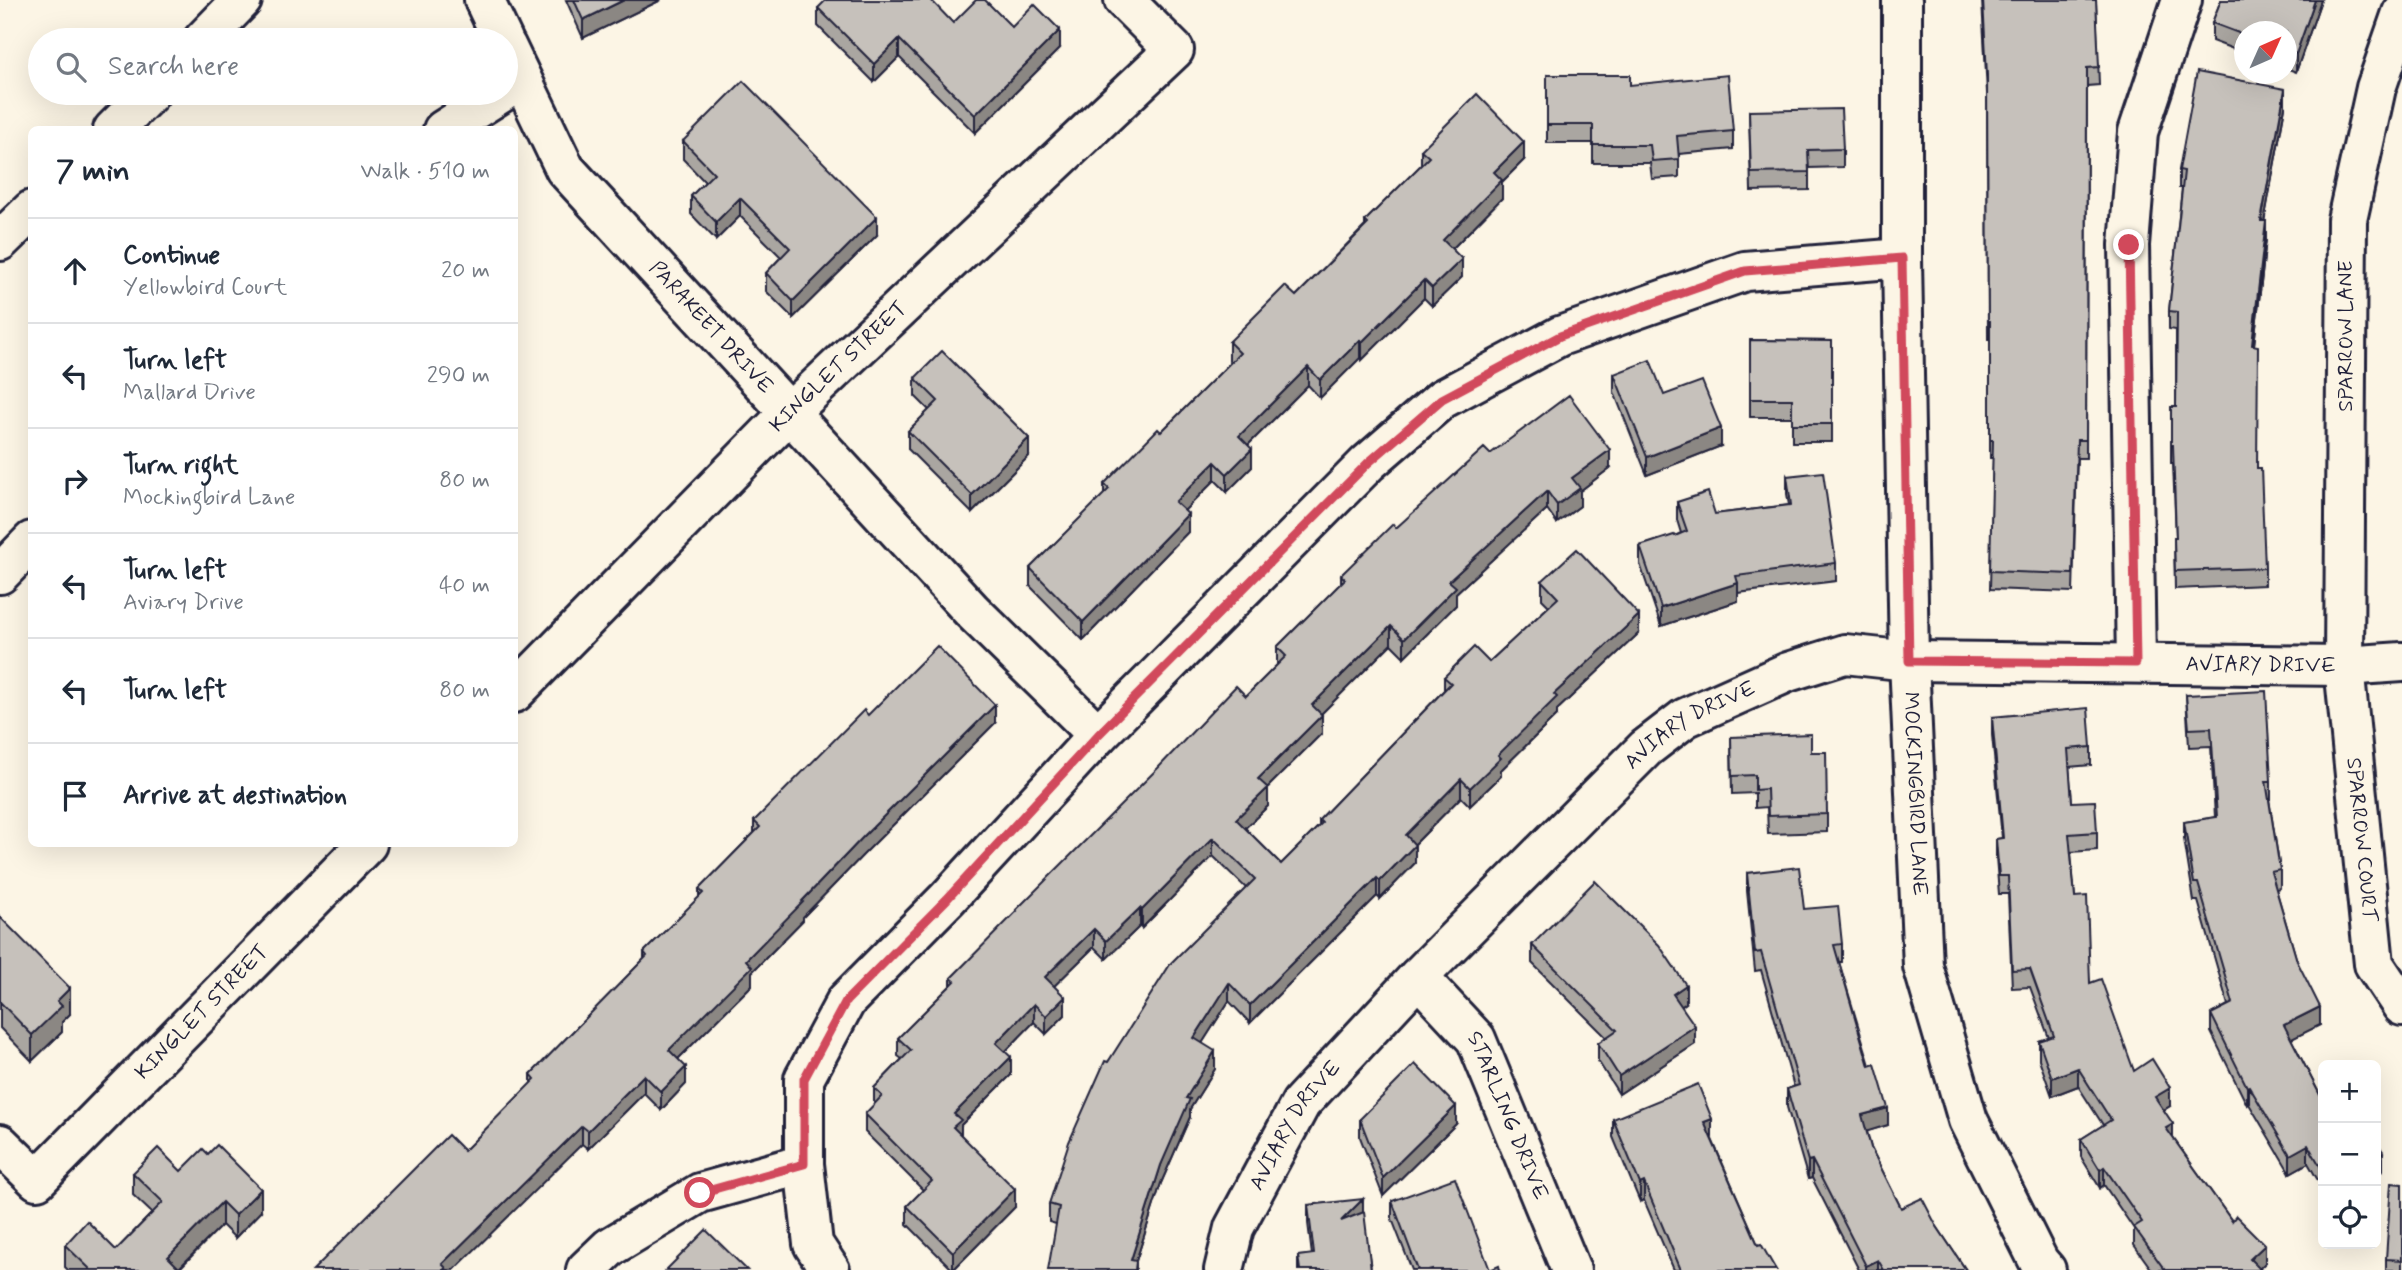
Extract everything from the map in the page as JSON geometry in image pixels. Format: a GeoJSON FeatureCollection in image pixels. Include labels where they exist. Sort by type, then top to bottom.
{"type":"FeatureCollection","features":[{"type":"Feature","properties":{"kind":"street"},"geometry":{"type":"LineString","coordinates":[[215,28],[242,0]]}},
{"type":"Feature","properties":{"kind":"street"},"geometry":{"type":"LineString","coordinates":[[484,0],[497,28]]}},
{"type":"Feature","properties":{"kind":"street","name":"KINGLET STREET"},"geometry":{"type":"LineString","coordinates":[[518,689],[789,413],[1174,50],[1124,0]]}},
{"type":"Feature","properties":{"kind":"street","name":"MOCKINGBIRD LANE"},"geometry":{"type":"LineString","coordinates":[[1902,0],[1902,258],[1909,661],[1923,966],[1968,1120],[2039,1262],[2046,1270]]}},
{"type":"Feature","properties":{"kind":"street"},"geometry":{"type":"LineString","coordinates":[[2136,663],[2129,245],[2138,132],[2182,0]]}},
{"type":"Feature","properties":{"kind":"street","name":"SPARROW LANE"},"geometry":{"type":"LineString","coordinates":[[2344,666],[2347,220],[2376,88],[2402,13]]}},
{"type":"Feature","properties":{"kind":"street","name":"PARAKEET DRIVE"},"geometry":{"type":"LineString","coordinates":[[518,99],[565,169],[972,611],[1098,735]]}},
{"type":"Feature","properties":{"kind":"street"},"geometry":{"type":"LineString","coordinates":[[117,126],[138,105]]}},
{"type":"Feature","properties":{"kind":"street"},"geometry":{"type":"LineString","coordinates":[[449,126],[482,105]]}},
{"type":"Feature","properties":{"kind":"street"},"geometry":{"type":"LineString","coordinates":[[0,242],[28,214]]}},
{"type":"Feature","properties":{"kind":"street"},"geometry":{"type":"LineString","coordinates":[[830,1270],[813,1244],[804,1164],[804,1079],[846,1001],[947,899],[1098,735],[1368,463],[1442,399],[1560,336],[1745,271],[1902,258]]}},
{"type":"Feature","properties":{"kind":"street"},"geometry":{"type":"LineString","coordinates":[[0,574],[28,545]]}},
{"type":"Feature","properties":{"kind":"street","name":"AVIARY DRIVE"},"geometry":{"type":"LineString","coordinates":[[1224,1270],[1234,1228],[1301,1102],[1418,977],[1646,748],[1685,719],[1788,671],[1845,654],[1909,661],[2344,666],[2402,662]]}},
{"type":"Feature","properties":{"kind":"street","name":"SPARROW COURT"},"geometry":{"type":"LineString","coordinates":[[2344,666],[2374,964],[2402,1006]]}},
{"type":"Feature","properties":{"kind":"street","name":"KINGLET STREET"},"geometry":{"type":"LineString","coordinates":[[0,1144],[37,1180],[364,847]]}},
{"type":"Feature","properties":{"kind":"street","name":"STARLING DRIVE"},"geometry":{"type":"LineString","coordinates":[[1418,977],[1476,1038],[1571,1270]]}},
{"type":"Feature","properties":{"kind":"street"},"geometry":{"type":"LineString","coordinates":[[586,1270],[610,1247],[700,1193],[804,1164]]}},
{"type":"Feature","properties":{"kind":"building"},"geometry":{"type":"Polygon","coordinates":[[[574,0],[624,0],[583,20],[574,0]]]}},
{"type":"Feature","properties":{"kind":"building"},"geometry":{"type":"Polygon","coordinates":[[[826,0],[931,0],[953,23],[976,0],[985,0],[1012,27],[1034,4],[1060,30],[975,115],[899,39],[874,64],[818,8],[826,0]]]}},
{"type":"Feature","properties":{"kind":"building"},"geometry":{"type":"Polygon","coordinates":[[[1983,0],[2096,0],[2099,67],[2087,68],[2086,440],[2077,440],[2073,574],[1990,571],[1993,440],[1990,440],[1987,75],[1983,0]]]}},
{"type":"Feature","properties":{"kind":"building"},"geometry":{"type":"Polygon","coordinates":[[[2221,0],[2315,0],[2297,51],[2297,21],[2234,21],[2234,31],[2212,23],[2221,0]]]}},
{"type":"Feature","properties":{"kind":"building"},"geometry":{"type":"Polygon","coordinates":[[[2197,72],[2234,79],[2234,84],[2259,84],[2285,89],[2261,221],[2266,221],[2252,345],[2258,346],[2257,468],[2261,468],[2265,568],[2175,571],[2171,407],[2176,407],[2177,312],[2169,311],[2184,171],[2179,170],[2197,72]]]}},
{"type":"Feature","properties":{"kind":"building"},"geometry":{"type":"Polygon","coordinates":[[[1547,75],[1630,75],[1630,85],[1728,75],[1733,131],[1677,136],[1679,159],[1652,161],[1650,145],[1593,145],[1593,125],[1547,125],[1547,75]]]}},
{"type":"Feature","properties":{"kind":"building"},"geometry":{"type":"Polygon","coordinates":[[[743,81],[877,217],[793,301],[766,273],[790,248],[740,198],[716,222],[691,196],[714,173],[683,141],[743,81]]]}},
{"type":"Feature","properties":{"kind":"building"},"geometry":{"type":"Polygon","coordinates":[[[1477,94],[1524,142],[1494,172],[1502,180],[1443,240],[1462,259],[1432,288],[1424,280],[1320,380],[1308,367],[1239,436],[1252,449],[1227,474],[1215,462],[1175,502],[1188,514],[1083,622],[1030,568],[1109,489],[1104,484],[1158,429],[1161,432],[1240,353],[1229,342],[1285,286],[1296,296],[1368,224],[1365,221],[1429,157],[1421,150],[1477,94]]]}},
{"type":"Feature","properties":{"kind":"building"},"geometry":{"type":"Polygon","coordinates":[[[1841,109],[1843,149],[1808,150],[1809,172],[1751,173],[1749,111],[1841,109]]]}},
{"type":"Feature","properties":{"kind":"building"},"geometry":{"type":"Polygon","coordinates":[[[1750,340],[1832,341],[1832,424],[1792,424],[1792,399],[1750,399],[1750,340]]]}},
{"type":"Feature","properties":{"kind":"building"},"geometry":{"type":"Polygon","coordinates":[[[942,351],[1029,438],[972,495],[908,431],[938,401],[915,378],[942,351]]]}},
{"type":"Feature","properties":{"kind":"building"},"geometry":{"type":"Polygon","coordinates":[[[1650,360],[1664,395],[1702,381],[1721,428],[1647,457],[1614,374],[1650,360]]]}},
{"type":"Feature","properties":{"kind":"building"},"geometry":{"type":"Polygon","coordinates":[[[1569,395],[1610,450],[1572,478],[1580,488],[1557,505],[1547,491],[1449,581],[1456,587],[1404,639],[1391,626],[1312,705],[1322,715],[1258,779],[1268,788],[1236,819],[1281,864],[1322,823],[1319,820],[1451,683],[1444,677],[1474,647],[1489,662],[1558,598],[1542,581],[1577,549],[1639,615],[1554,694],[1557,697],[1498,755],[1501,758],[1470,788],[1461,779],[1406,835],[1415,845],[1380,881],[1377,878],[1250,1005],[1229,983],[1194,1038],[1215,1051],[1186,1098],[1190,1099],[1161,1165],[1131,1260],[1136,1261],[1135,1270],[1048,1270],[1059,1207],[1049,1204],[1069,1142],[1105,1061],[1108,1062],[1171,963],[1255,879],[1213,838],[1142,910],[1140,908],[1106,941],[1094,929],[1045,977],[1065,997],[1046,1016],[1034,1004],[996,1043],[1011,1057],[954,1114],[961,1120],[953,1127],[1015,1189],[953,1252],[907,1206],[932,1181],[865,1114],[882,1096],[874,1088],[911,1050],[898,1038],[955,981],[951,978],[1016,910],[1236,686],[1246,696],[1286,656],[1277,647],[1345,579],[1341,575],[1393,524],[1396,528],[1484,448],[1490,454],[1569,395]]]}},
{"type":"Feature","properties":{"kind":"building"},"geometry":{"type":"Polygon","coordinates":[[[1823,472],[1836,563],[1736,576],[1738,583],[1661,608],[1640,546],[1687,531],[1677,502],[1708,492],[1715,514],[1791,505],[1787,476],[1823,472]]]}},
{"type":"Feature","properties":{"kind":"building"},"geometry":{"type":"Polygon","coordinates":[[[937,646],[995,705],[863,837],[746,960],[752,967],[669,1050],[686,1067],[661,1092],[644,1075],[588,1131],[582,1126],[442,1264],[446,1268],[443,1270],[313,1270],[448,1135],[464,1151],[535,1079],[531,1074],[647,956],[644,952],[703,893],[699,889],[760,827],[754,821],[864,710],[868,715],[937,646]]]}},
{"type":"Feature","properties":{"kind":"building"},"geometry":{"type":"Polygon","coordinates":[[[2266,691],[2271,781],[2266,781],[2280,870],[2271,872],[2297,961],[2320,1007],[2284,1025],[2318,1091],[2318,1162],[2308,1145],[2290,1155],[2249,1086],[2247,1087],[2211,1014],[2233,1003],[2198,883],[2194,883],[2184,822],[2217,817],[2211,728],[2189,729],[2186,695],[2266,691]]]}},
{"type":"Feature","properties":{"kind":"building"},"geometry":{"type":"Polygon","coordinates":[[[2088,708],[2091,747],[2068,749],[2072,802],[2095,801],[2097,832],[2069,834],[2075,897],[2087,896],[2090,983],[2101,979],[2134,1071],[2152,1059],[2170,1088],[2155,1097],[2173,1124],[2166,1128],[2232,1221],[2236,1216],[2265,1245],[2250,1259],[2261,1270],[2166,1270],[2162,1266],[2134,1227],[2142,1222],[2104,1167],[2100,1170],[2081,1139],[2111,1120],[2078,1068],[2052,1078],[2039,1041],[2054,1036],[2030,969],[2012,970],[2008,876],[1999,876],[1996,839],[2003,838],[1992,717],[2088,708]]]}},
{"type":"Feature","properties":{"kind":"building"},"geometry":{"type":"Polygon","coordinates":[[[1811,734],[1811,752],[1826,752],[1827,814],[1768,816],[1767,789],[1755,790],[1755,775],[1732,776],[1731,737],[1811,734]]]}},
{"type":"Feature","properties":{"kind":"building"},"geometry":{"type":"Polygon","coordinates":[[[1799,867],[1804,909],[1838,906],[1842,944],[1834,945],[1869,1066],[1875,1064],[1888,1108],[1862,1115],[1871,1148],[1901,1208],[1922,1198],[1936,1225],[1966,1270],[1884,1270],[1878,1260],[1866,1266],[1812,1160],[1808,1161],[1787,1089],[1799,1085],[1761,952],[1755,953],[1747,873],[1799,867]]]}},
{"type":"Feature","properties":{"kind":"building"},"geometry":{"type":"Polygon","coordinates":[[[1595,881],[1659,945],[1686,985],[1673,994],[1695,1026],[1619,1076],[1598,1043],[1617,1030],[1532,945],[1595,881]]]}},
{"type":"Feature","properties":{"kind":"building"},"geometry":{"type":"Polygon","coordinates":[[[0,917],[70,988],[57,1001],[62,1006],[32,1035],[0,1002],[0,917]]]}},
{"type":"Feature","properties":{"kind":"building"},"geometry":{"type":"Polygon","coordinates":[[[1415,1064],[1456,1106],[1383,1178],[1360,1119],[1415,1064]]]}},
{"type":"Feature","properties":{"kind":"building"},"geometry":{"type":"Polygon","coordinates":[[[1698,1084],[1712,1119],[1704,1122],[1758,1245],[1761,1244],[1776,1270],[1681,1270],[1644,1182],[1640,1184],[1613,1119],[1698,1084]]]}},
{"type":"Feature","properties":{"kind":"building"},"geometry":{"type":"Polygon","coordinates":[[[217,1145],[261,1189],[235,1215],[222,1202],[168,1257],[179,1270],[91,1270],[65,1245],[87,1221],[116,1250],[163,1202],[133,1173],[158,1148],[181,1171],[203,1149],[208,1154],[217,1145]]]}},
{"type":"Feature","properties":{"kind":"building"},"geometry":{"type":"Polygon","coordinates":[[[1455,1178],[1490,1270],[1418,1270],[1392,1201],[1455,1178]]]}},
{"type":"Feature","properties":{"kind":"building"},"geometry":{"type":"Polygon","coordinates":[[[2391,1183],[2402,1184],[2402,1260],[2386,1259],[2391,1183]]]}},
{"type":"Feature","properties":{"kind":"building"},"geometry":{"type":"Polygon","coordinates":[[[1363,1199],[1341,1221],[1364,1212],[1371,1270],[1300,1270],[1298,1256],[1314,1254],[1308,1205],[1363,1199]]]}},
{"type":"Feature","properties":{"kind":"building"},"geometry":{"type":"Polygon","coordinates":[[[706,1230],[747,1270],[666,1270],[706,1230]]]}},
{"type":"Feature","properties":{"kind":"route"},"geometry":{"type":"LineString","coordinates":[[700,1193],[804,1164],[804,1079],[846,1001],[947,899],[1098,735],[1368,463],[1442,399],[1560,336],[1745,271],[1902,258],[1909,661],[2136,663],[2129,245]]}}]}
